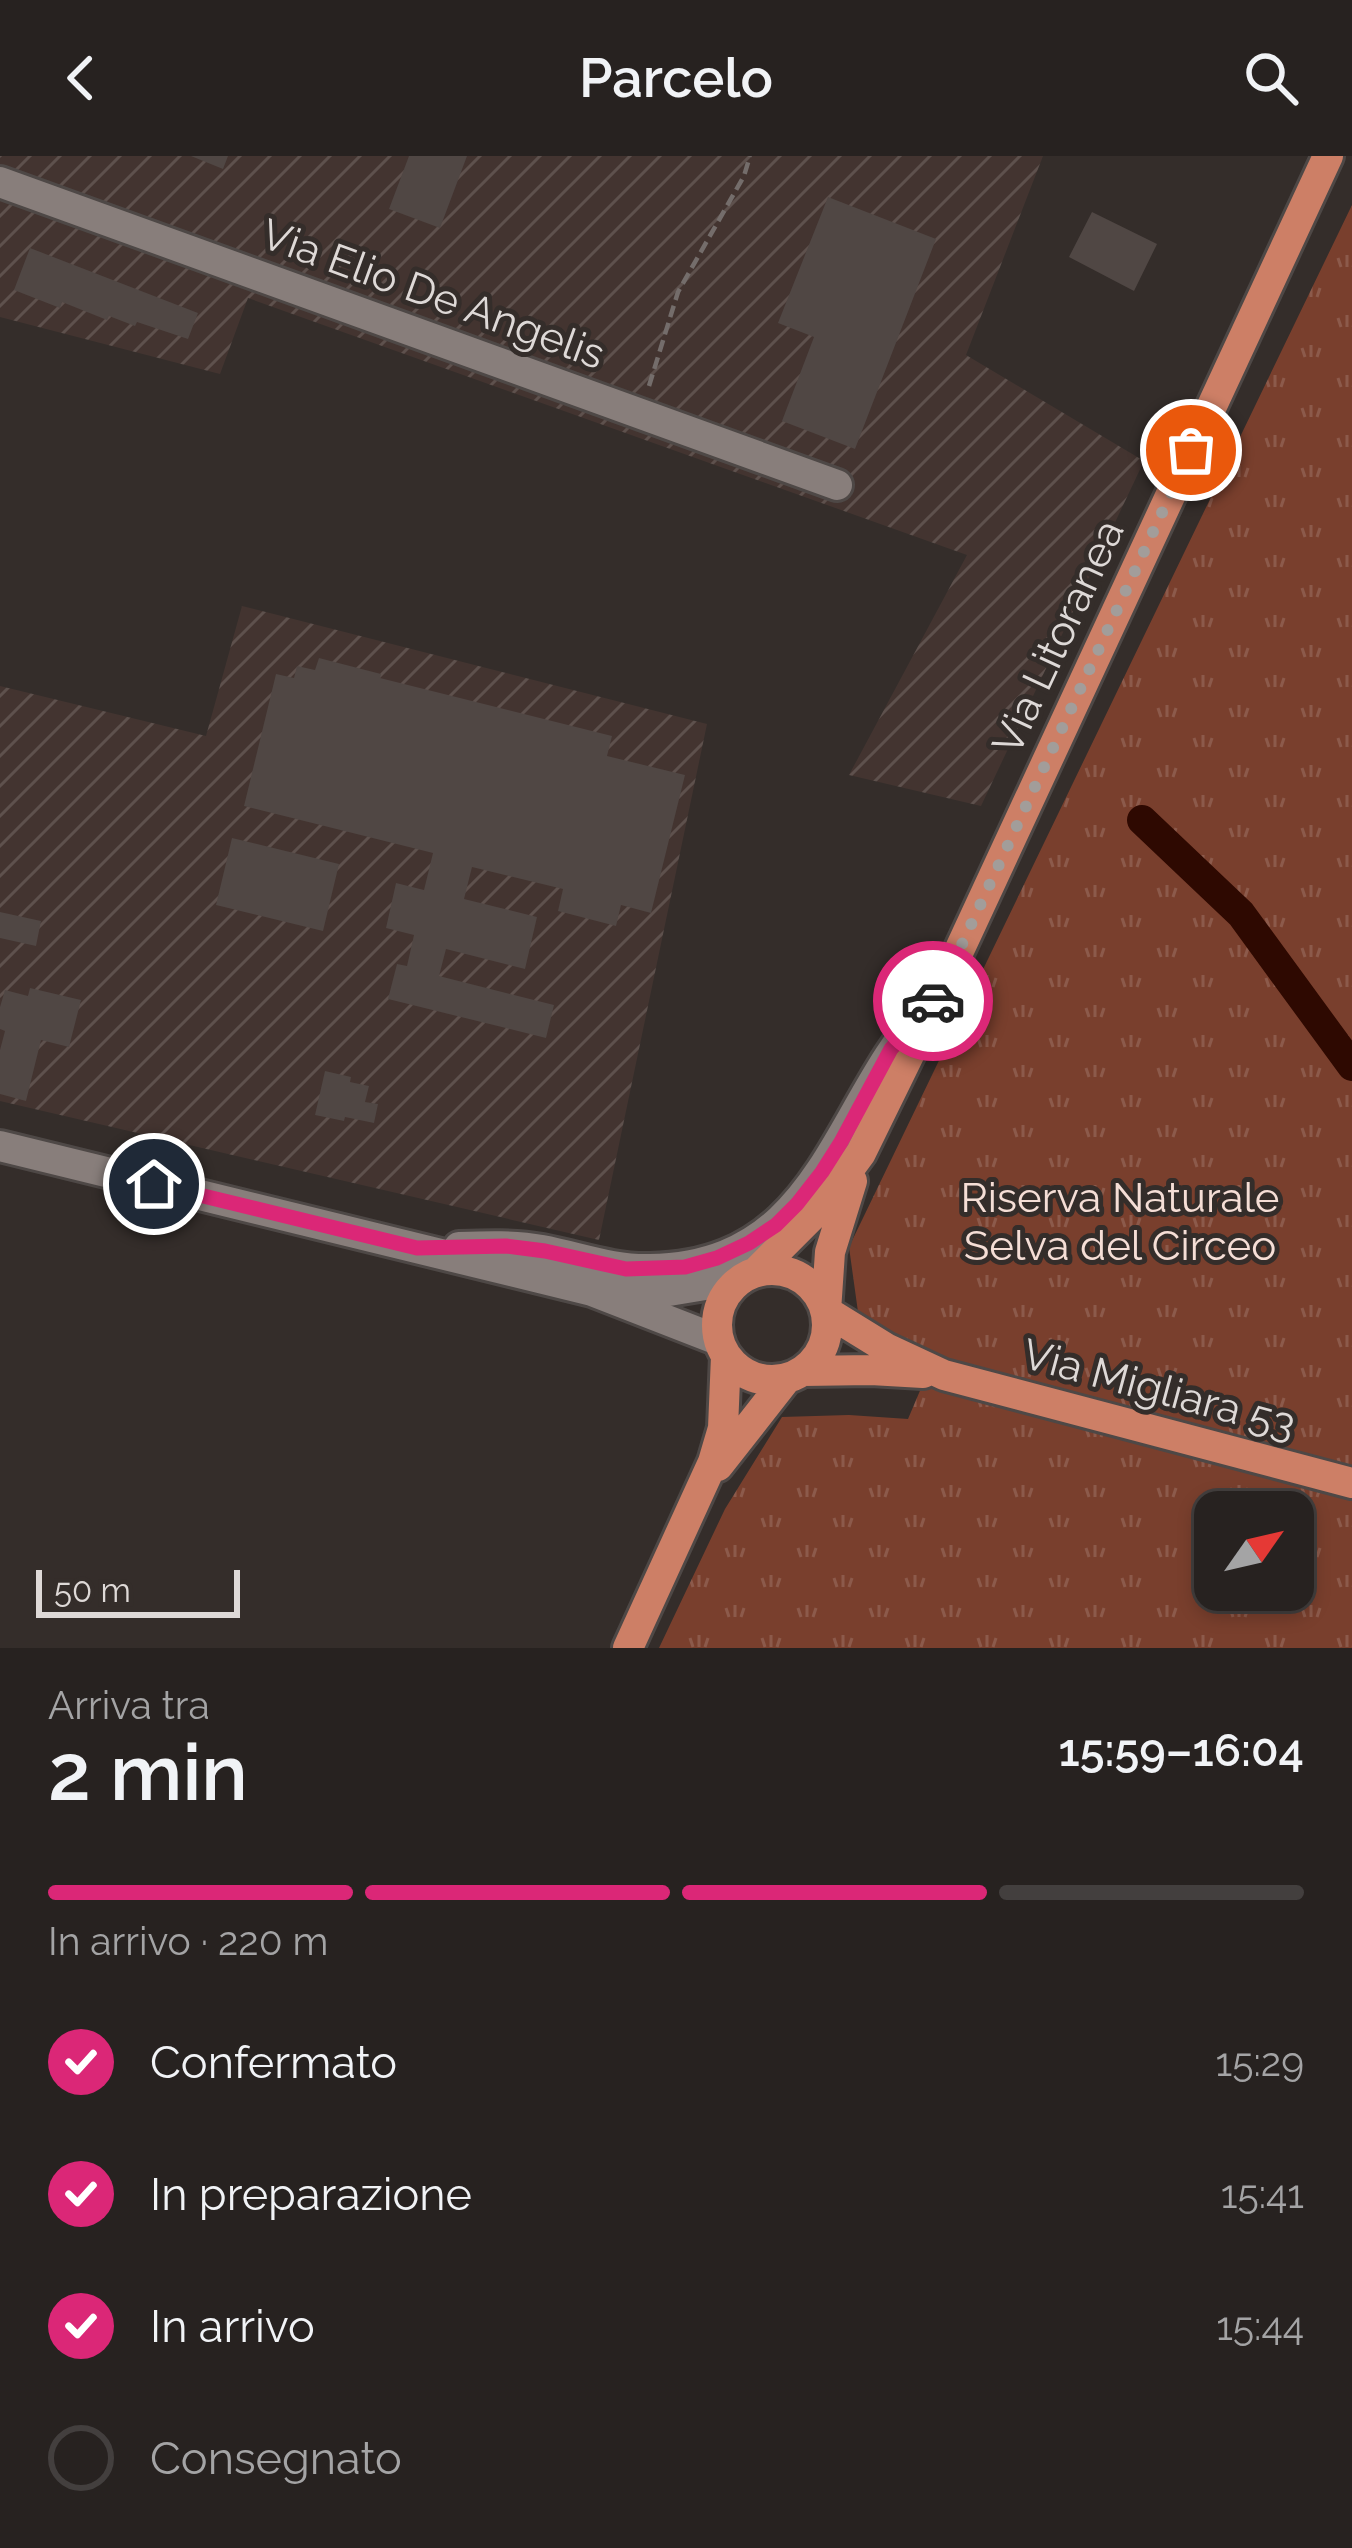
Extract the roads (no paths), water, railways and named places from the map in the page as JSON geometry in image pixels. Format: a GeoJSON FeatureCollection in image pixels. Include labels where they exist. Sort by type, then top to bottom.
{"type":"FeatureCollection","features":[{"type":"Feature","properties":{"kind":"main road","name":"Via Litoranea"},"geometry":{"type":"LineString","coordinates":[[826,1311],[833,1238],[861,1153],[1328,156]]}},
{"type":"Feature","properties":{"kind":"main road","name":"Via Litoranea"},"geometry":{"type":"LineString","coordinates":[[749,1275],[822,1206],[861,1153]]}},
{"type":"Feature","properties":{"kind":"main road"},"geometry":{"type":"LineString","coordinates":[[628,1648],[706,1480],[723,1428],[722,1348],[716,1323],[720,1306],[728,1291],[749,1275],[774,1269],[791,1273],[818,1294],[826,1311],[824,1344],[816,1359],[795,1375],[706,1480]]}},
{"type":"Feature","properties":{"kind":"main road","name":"Via Migliara 53"},"geometry":{"type":"LineString","coordinates":[[826,1311],[886,1348],[944,1375],[1352,1483]]}},
{"type":"Feature","properties":{"kind":"main road"},"geometry":{"type":"LineString","coordinates":[[722,1348],[738,1369],[753,1377],[770,1380],[795,1375]]}},
{"type":"Feature","properties":{"kind":"main road","name":"Via Migliara 53"},"geometry":{"type":"LineString","coordinates":[[795,1375],[871,1370],[944,1375]]}},
{"type":"Feature","properties":{"kind":"street","name":"Via Elio De Angelis"},"geometry":{"type":"LineString","coordinates":[[0,182],[837,485]]}},
{"type":"Feature","properties":{"kind":"street"},"geometry":{"type":"LineString","coordinates":[[417,1248],[515,1246],[638,1269],[685,1267],[733,1251],[776,1225],[807,1192],[841,1142],[891,1049],[938,996]]}},
{"type":"Feature","properties":{"kind":"street"},"geometry":{"type":"LineString","coordinates":[[0,1146],[592,1291],[722,1348]]}},
{"type":"Feature","properties":{"kind":"street"},"geometry":{"type":"LineString","coordinates":[[592,1291],[669,1291],[749,1275]]}},
{"type":"Feature","properties":{"kind":"waterway"},"geometry":{"type":"LineString","coordinates":[[1142,820],[1241,914],[1352,1066]]}},
{"type":"Feature","properties":{"kind":"park label","name":"Riserva Naturale Selva del Circeo"},"geometry":{"type":"Point","coordinates":[1120,1221]}}]}
